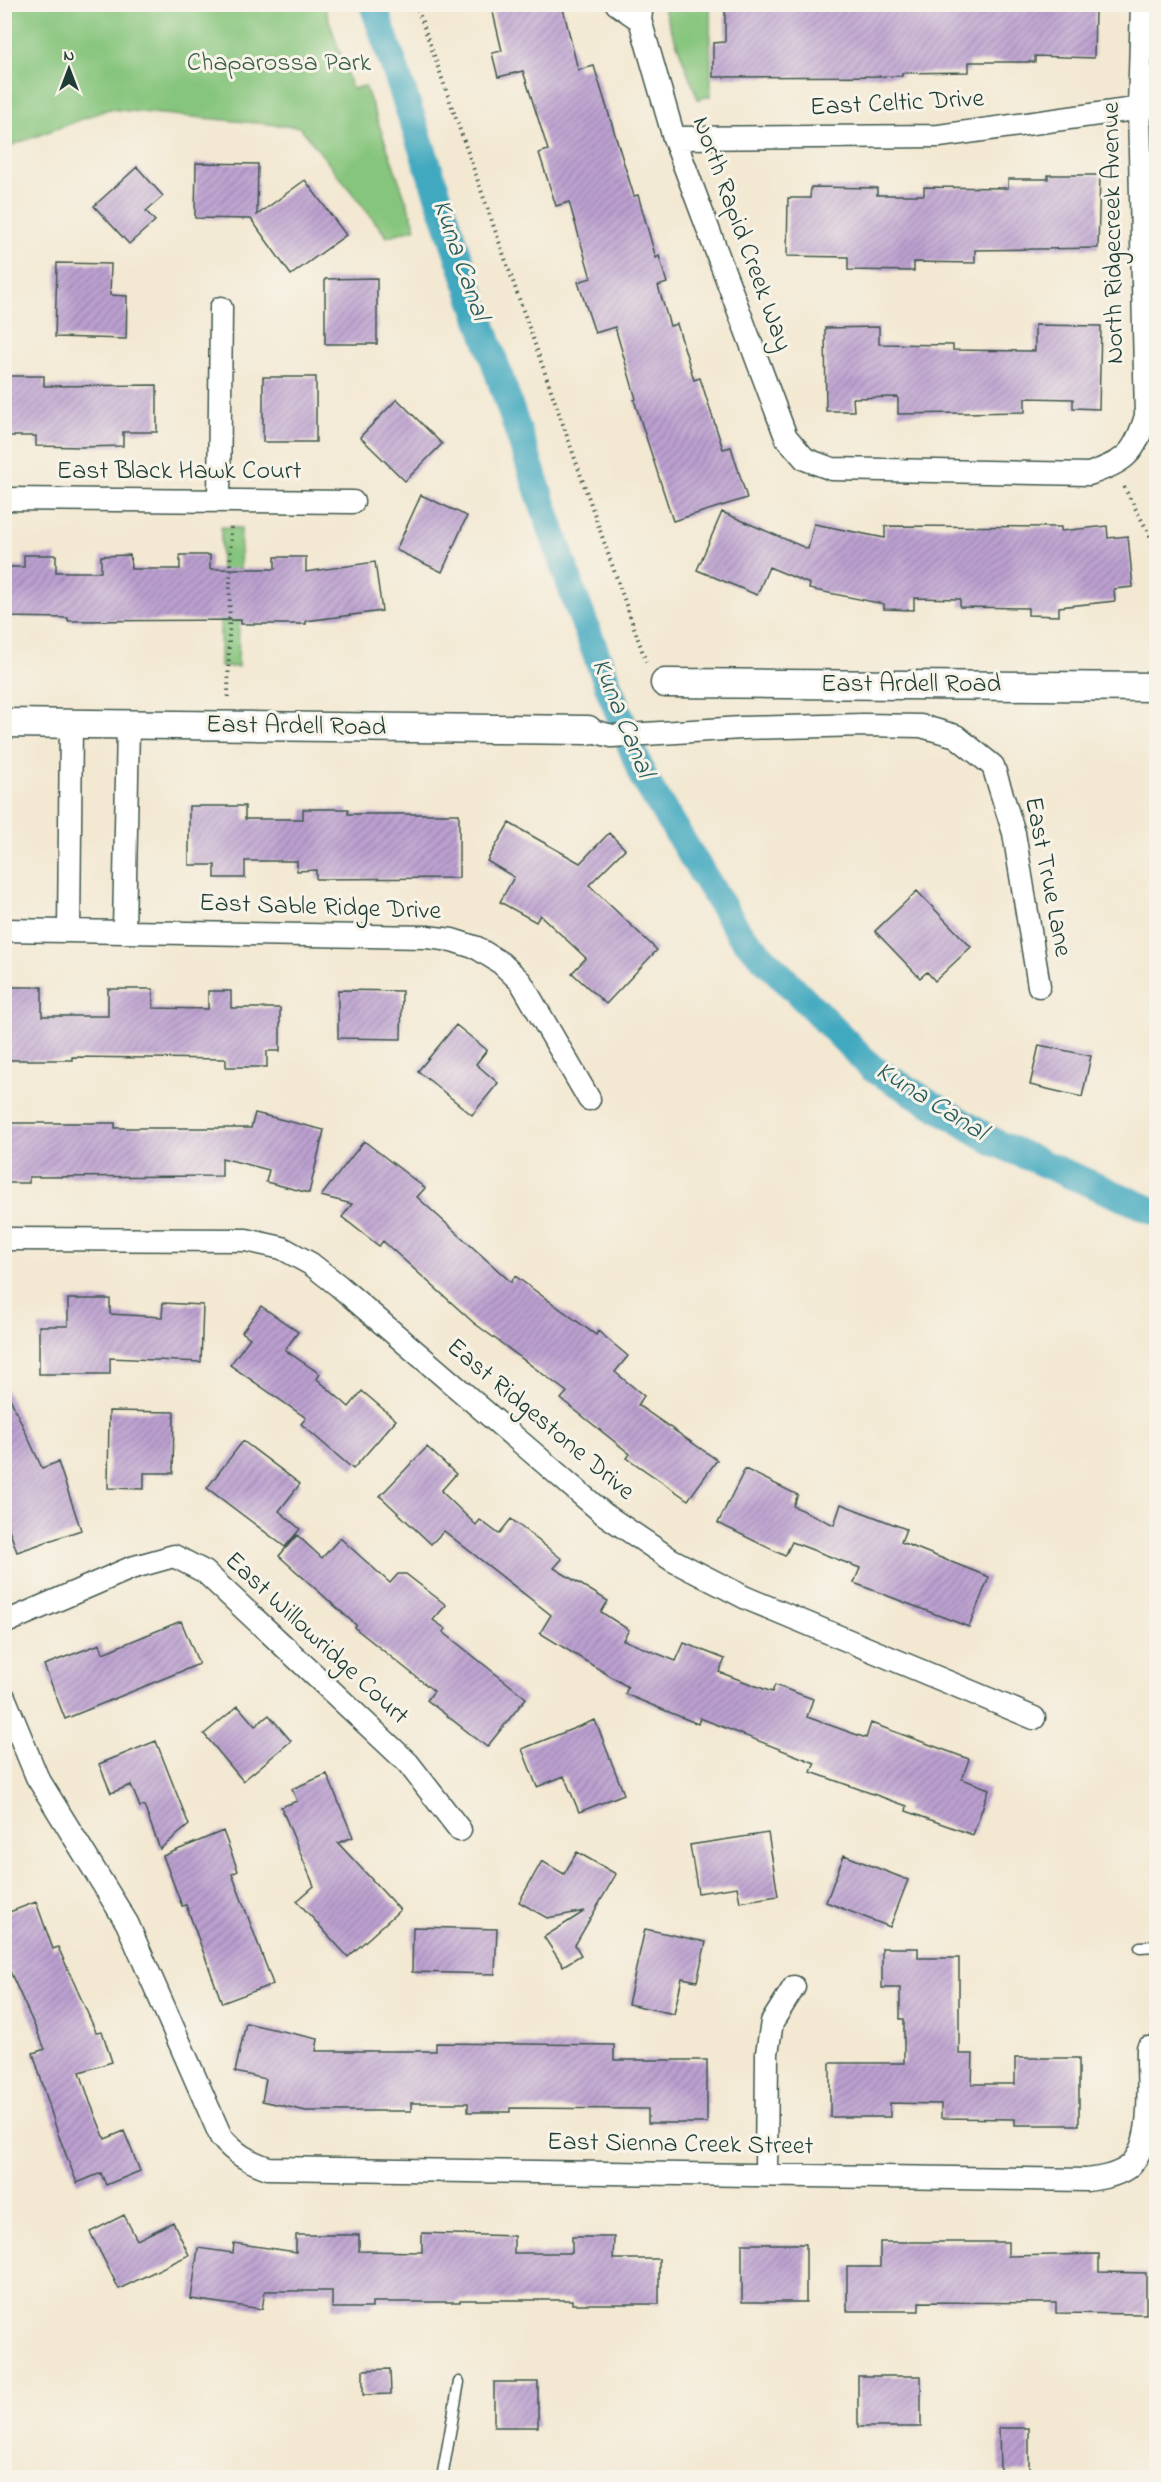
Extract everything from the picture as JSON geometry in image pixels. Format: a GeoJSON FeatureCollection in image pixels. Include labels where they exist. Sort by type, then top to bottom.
{"type":"FeatureCollection","features":[{"type":"Feature","properties":{"kind":"street","name":"North Rapid Creek Way"},"geometry":{"type":"LineString","coordinates":[[617,4],[641,12],[674,138],[786,437],[805,459]]}},
{"type":"Feature","properties":{"kind":"street","name":"North Ridgecreek Avenue"},"geometry":{"type":"LineString","coordinates":[[805,459],[832,469],[1089,474],[1114,465],[1127,456],[1139,440],[1146,416],[1148,107],[1142,4]]}},
{"type":"Feature","properties":{"kind":"street","name":"East Celtic Drive"},"geometry":{"type":"LineString","coordinates":[[674,138],[939,135],[1148,107]]}},
{"type":"Feature","properties":{"kind":"street"},"geometry":{"type":"LineString","coordinates":[[219,500],[221,308]]}},
{"type":"Feature","properties":{"kind":"street","name":"East Black Hawk Court"},"geometry":{"type":"LineString","coordinates":[[4,499],[353,502]]}},
{"type":"Feature","properties":{"kind":"street","name":"East Ardell Road"},"geometry":{"type":"LineString","coordinates":[[665,683],[1156,687]]}},
{"type":"Feature","properties":{"kind":"street","name":"East Ardell Road"},"geometry":{"type":"LineString","coordinates":[[4,723],[600,733]]}},
{"type":"Feature","properties":{"kind":"street"},"geometry":{"type":"LineString","coordinates":[[69,931],[71,724]]}},
{"type":"Feature","properties":{"kind":"street"},"geometry":{"type":"LineString","coordinates":[[124,931],[128,725]]}},
{"type":"Feature","properties":{"kind":"street","name":"East True Lane"},"geometry":{"type":"LineString","coordinates":[[600,733],[645,735],[741,728],[864,725],[921,726],[956,735],[993,766],[1014,833],[1039,986]]}},
{"type":"Feature","properties":{"kind":"street","name":"East Sable Ridge Drive"},"geometry":{"type":"LineString","coordinates":[[4,930],[427,937],[452,940],[477,948],[501,963],[521,982],[589,1099]]}},
{"type":"Feature","properties":{"kind":"street","name":"East Ridgestone Drive"},"geometry":{"type":"LineString","coordinates":[[4,1239],[246,1240],[282,1248],[311,1264],[339,1286],[604,1514],[672,1560],[746,1598],[1034,1718]]}},
{"type":"Feature","properties":{"kind":"street","name":"East Willowridge Court"},"geometry":{"type":"LineString","coordinates":[[4,1623],[131,1568],[174,1556],[205,1572],[408,1763],[460,1830]]}},
{"type":"Feature","properties":{"kind":"street","name":"East Sienna Creek Street"},"geometry":{"type":"LineString","coordinates":[[4,1697],[37,1777],[127,1923],[221,2137],[233,2151],[249,2162],[268,2168],[1087,2180],[1110,2177],[1128,2167],[1141,2151],[1147,2129],[1148,2048]]}},
{"type":"Feature","properties":{"kind":"street"},"geometry":{"type":"LineString","coordinates":[[766,2175],[767,2053],[772,2022],[794,1987]]}},
{"type":"Feature","properties":{"kind":"lane"},"geometry":{"type":"LineString","coordinates":[[1140,1947],[1156,1946]]}},
{"type":"Feature","properties":{"kind":"lane"},"geometry":{"type":"LineString","coordinates":[[442,2478],[459,2382]]}},
{"type":"Feature","properties":{"kind":"path"},"geometry":{"type":"LineString","coordinates":[[416,4],[646,663]]}},
{"type":"Feature","properties":{"kind":"path"},"geometry":{"type":"LineString","coordinates":[[1123,486],[1156,547]]}},
{"type":"Feature","properties":{"kind":"path"},"geometry":{"type":"LineString","coordinates":[[228,698],[231,520]]}},
{"type":"Feature","properties":{"kind":"green space","name":"Chaparossa Park"},"geometry":{"type":"Polygon","coordinates":[[[13,4],[324,5],[352,89],[365,86],[416,228],[387,237],[300,127],[109,109],[5,148],[5,18],[13,4]]]}},
{"type":"Feature","properties":{"kind":"green space"},"geometry":{"type":"Polygon","coordinates":[[[662,5],[710,5],[711,96],[698,99],[662,5]]]}},
{"type":"Feature","properties":{"kind":"green space"},"geometry":{"type":"Polygon","coordinates":[[[221,527],[241,528],[238,667],[220,667],[221,527]]]}},
{"type":"Feature","properties":{"kind":"building"},"geometry":{"type":"Polygon","coordinates":[[[491,4],[562,4],[578,70],[594,66],[634,196],[638,195],[656,258],[659,256],[667,283],[658,286],[670,326],[677,324],[694,380],[700,378],[723,449],[731,447],[747,498],[673,521],[634,400],[636,399],[615,327],[595,333],[578,282],[591,278],[569,202],[556,206],[539,153],[548,150],[523,71],[498,77],[492,53],[502,51],[491,4]]]}},
{"type":"Feature","properties":{"kind":"building"},"geometry":{"type":"Polygon","coordinates":[[[725,4],[968,4],[968,8],[1095,9],[1094,58],[1035,56],[1035,62],[969,62],[969,72],[902,73],[902,76],[713,77],[713,43],[725,42],[725,4]]]}},
{"type":"Feature","properties":{"kind":"building"},"geometry":{"type":"Polygon","coordinates":[[[196,163],[258,164],[257,215],[305,180],[346,235],[291,275],[251,219],[195,218],[196,163]]]}},
{"type":"Feature","properties":{"kind":"building"},"geometry":{"type":"Polygon","coordinates":[[[137,167],[163,196],[146,211],[155,221],[129,244],[94,206],[137,167]]]}},
{"type":"Feature","properties":{"kind":"building"},"geometry":{"type":"Polygon","coordinates":[[[1048,175],[1100,175],[1098,248],[975,250],[975,263],[914,262],[914,271],[848,270],[848,257],[787,256],[788,198],[810,198],[811,187],[877,188],[877,195],[924,195],[924,187],[1008,188],[1008,179],[1048,179],[1048,175]]]}},
{"type":"Feature","properties":{"kind":"building"},"geometry":{"type":"Polygon","coordinates":[[[57,263],[111,264],[110,295],[127,296],[126,339],[55,337],[57,263]]]}},
{"type":"Feature","properties":{"kind":"building"},"geometry":{"type":"Polygon","coordinates":[[[377,278],[377,344],[325,344],[325,279],[377,278]]]}},
{"type":"Feature","properties":{"kind":"building"},"geometry":{"type":"Polygon","coordinates":[[[1035,325],[1101,326],[1099,409],[1073,408],[1073,399],[1025,398],[1025,412],[898,414],[898,397],[853,398],[854,411],[826,411],[825,328],[879,327],[879,344],[953,345],[953,350],[1035,351],[1035,325]]]}},
{"type":"Feature","properties":{"kind":"building"},"geometry":{"type":"Polygon","coordinates":[[[5,376],[44,376],[44,386],[157,385],[157,432],[123,432],[123,446],[36,446],[36,436],[5,436],[5,376]]]}},
{"type":"Feature","properties":{"kind":"building"},"geometry":{"type":"Polygon","coordinates":[[[263,377],[316,377],[316,442],[263,442],[263,377]]]}},
{"type":"Feature","properties":{"kind":"building"},"geometry":{"type":"Polygon","coordinates":[[[397,399],[442,444],[405,481],[360,437],[397,399]]]}},
{"type":"Feature","properties":{"kind":"building"},"geometry":{"type":"Polygon","coordinates":[[[421,495],[467,516],[442,572],[396,550],[421,495]]]}},
{"type":"Feature","properties":{"kind":"building"},"geometry":{"type":"Polygon","coordinates":[[[722,512],[808,549],[814,524],[885,538],[885,526],[1061,527],[1061,531],[1107,526],[1108,538],[1128,536],[1133,587],[1114,589],[1115,601],[1059,607],[1059,616],[1028,615],[1028,608],[960,607],[960,599],[914,598],[914,610],[884,609],[884,604],[809,589],[810,584],[769,567],[757,595],[697,570],[722,512]]]}},
{"type":"Feature","properties":{"kind":"building"},"geometry":{"type":"Polygon","coordinates":[[[24,555],[56,555],[56,572],[101,572],[101,556],[130,555],[131,569],[180,569],[180,555],[210,555],[210,569],[275,569],[275,557],[306,557],[306,572],[375,562],[382,611],[306,621],[306,624],[241,624],[241,620],[68,621],[68,618],[4,617],[4,567],[24,567],[24,555]]]}},
{"type":"Feature","properties":{"kind":"building"},"geometry":{"type":"Polygon","coordinates":[[[189,806],[245,806],[245,819],[303,819],[303,809],[348,809],[348,814],[459,814],[459,878],[316,879],[316,870],[297,871],[297,861],[245,861],[245,878],[215,878],[215,865],[189,865],[189,806]]]}},
{"type":"Feature","properties":{"kind":"building"},"geometry":{"type":"Polygon","coordinates":[[[509,823],[580,863],[609,833],[625,849],[589,885],[657,950],[606,1004],[572,973],[586,958],[540,915],[536,922],[500,902],[514,877],[487,861],[509,823]]]}},
{"type":"Feature","properties":{"kind":"building"},"geometry":{"type":"Polygon","coordinates":[[[917,891],[971,947],[935,981],[927,972],[920,978],[875,931],[917,891]]]}},
{"type":"Feature","properties":{"kind":"building"},"geometry":{"type":"Polygon","coordinates":[[[4,987],[42,987],[42,1016],[108,1016],[108,989],[153,989],[153,1008],[208,1009],[208,991],[231,991],[231,1008],[280,1008],[280,1051],[267,1051],[267,1067],[226,1067],[226,1059],[72,1057],[72,1060],[4,1060],[4,987]]]}},
{"type":"Feature","properties":{"kind":"building"},"geometry":{"type":"Polygon","coordinates":[[[338,990],[402,991],[401,1039],[338,1038],[338,990]]]}},
{"type":"Feature","properties":{"kind":"building"},"geometry":{"type":"Polygon","coordinates":[[[456,1025],[487,1050],[476,1064],[498,1083],[472,1115],[418,1071],[456,1025]]]}},
{"type":"Feature","properties":{"kind":"building"},"geometry":{"type":"Polygon","coordinates":[[[1039,1045],[1091,1056],[1082,1097],[1030,1085],[1039,1045]]]}},
{"type":"Feature","properties":{"kind":"building"},"geometry":{"type":"Polygon","coordinates":[[[255,1113],[324,1130],[309,1193],[266,1182],[269,1170],[222,1158],[222,1176],[29,1177],[29,1183],[4,1183],[4,1123],[115,1123],[115,1128],[251,1128],[255,1113]]]}},
{"type":"Feature","properties":{"kind":"building"},"geometry":{"type":"Polygon","coordinates":[[[364,1141],[425,1188],[417,1197],[511,1282],[515,1276],[596,1335],[598,1331],[628,1356],[615,1372],[644,1396],[638,1405],[717,1460],[688,1500],[627,1458],[630,1454],[561,1399],[567,1392],[474,1323],[383,1241],[379,1246],[342,1217],[352,1204],[321,1196],[364,1141]]]}},
{"type":"Feature","properties":{"kind":"building"},"geometry":{"type":"Polygon","coordinates":[[[68,1299],[110,1299],[110,1314],[162,1317],[163,1303],[203,1305],[201,1362],[110,1358],[110,1374],[39,1374],[39,1326],[68,1326],[68,1299]]]}},
{"type":"Feature","properties":{"kind":"building"},"geometry":{"type":"Polygon","coordinates":[[[261,1306],[298,1332],[285,1350],[320,1374],[317,1379],[349,1407],[362,1391],[396,1420],[353,1469],[301,1424],[306,1418],[230,1365],[250,1338],[242,1332],[261,1306]]]}},
{"type":"Feature","properties":{"kind":"building"},"geometry":{"type":"Polygon","coordinates":[[[4,1385],[42,1468],[58,1462],[81,1530],[17,1552],[4,1515],[4,1385]]]}},
{"type":"Feature","properties":{"kind":"building"},"geometry":{"type":"Polygon","coordinates":[[[109,1411],[174,1412],[173,1473],[144,1473],[144,1489],[108,1488],[109,1411]]]}},
{"type":"Feature","properties":{"kind":"building"},"geometry":{"type":"Polygon","coordinates":[[[243,1441],[300,1484],[279,1511],[300,1529],[285,1547],[207,1488],[243,1441]]]}},
{"type":"Feature","properties":{"kind":"building"},"geometry":{"type":"Polygon","coordinates":[[[427,1447],[456,1474],[441,1491],[476,1525],[480,1520],[499,1534],[511,1519],[562,1559],[554,1568],[608,1601],[601,1612],[629,1630],[623,1640],[676,1661],[684,1643],[725,1659],[719,1672],[772,1692],[775,1685],[813,1699],[807,1717],[866,1738],[871,1723],[969,1759],[962,1779],[989,1789],[973,1835],[906,1811],[907,1806],[811,1772],[815,1763],[700,1718],[698,1724],[625,1694],[628,1687],[540,1633],[551,1615],[444,1531],[431,1544],[380,1496],[427,1447]]]}},
{"type":"Feature","properties":{"kind":"building"},"geometry":{"type":"Polygon","coordinates":[[[745,1469],[798,1495],[793,1506],[834,1525],[841,1504],[906,1529],[901,1542],[989,1577],[969,1627],[854,1583],[860,1568],[792,1542],[785,1556],[718,1523],[745,1469]]]}},
{"type":"Feature","properties":{"kind":"building"},"geometry":{"type":"Polygon","coordinates":[[[297,1535],[322,1558],[340,1538],[390,1583],[398,1574],[406,1574],[446,1605],[433,1620],[446,1629],[443,1632],[526,1698],[487,1747],[427,1700],[434,1691],[355,1628],[356,1625],[279,1556],[297,1535]]]}},
{"type":"Feature","properties":{"kind":"building"},"geometry":{"type":"Polygon","coordinates":[[[181,1621],[199,1664],[65,1719],[44,1665],[100,1644],[103,1653],[181,1621]]]}},
{"type":"Feature","properties":{"kind":"building"},"geometry":{"type":"Polygon","coordinates":[[[238,1706],[255,1726],[269,1715],[291,1741],[243,1781],[204,1734],[238,1706]]]}},
{"type":"Feature","properties":{"kind":"building"},"geometry":{"type":"Polygon","coordinates":[[[595,1720],[624,1794],[579,1812],[564,1776],[537,1787],[522,1749],[595,1720]]]}},
{"type":"Feature","properties":{"kind":"building"},"geometry":{"type":"Polygon","coordinates":[[[156,1741],[189,1825],[160,1849],[144,1806],[140,1807],[131,1785],[111,1793],[99,1764],[156,1741]]]}},
{"type":"Feature","properties":{"kind":"building"},"geometry":{"type":"Polygon","coordinates":[[[327,1774],[353,1837],[338,1843],[400,1910],[348,1957],[297,1901],[314,1886],[281,1807],[297,1801],[292,1789],[327,1774]]]}},
{"type":"Feature","properties":{"kind":"building"},"geometry":{"type":"Polygon","coordinates":[[[223,1831],[238,1871],[232,1874],[273,1984],[222,2003],[186,1905],[182,1906],[163,1856],[223,1831]]]}},
{"type":"Feature","properties":{"kind":"building"},"geometry":{"type":"Polygon","coordinates":[[[768,1833],[778,1896],[740,1902],[737,1887],[698,1893],[690,1845],[768,1833]]]}},
{"type":"Feature","properties":{"kind":"building"},"geometry":{"type":"Polygon","coordinates":[[[577,1852],[616,1874],[575,1945],[581,1955],[563,1966],[544,1937],[585,1911],[547,1918],[519,1902],[542,1861],[564,1874],[577,1852]]]}},
{"type":"Feature","properties":{"kind":"building"},"geometry":{"type":"Polygon","coordinates":[[[844,1855],[908,1880],[890,1927],[826,1902],[844,1855]]]}},
{"type":"Feature","properties":{"kind":"building"},"geometry":{"type":"Polygon","coordinates":[[[36,1902],[53,1949],[58,1947],[96,2032],[102,2031],[112,2062],[80,2072],[90,2102],[105,2139],[124,2131],[140,2171],[106,2185],[101,2173],[77,2183],[58,2134],[33,2053],[45,2049],[4,1958],[4,1914],[36,1902]]]}},
{"type":"Feature","properties":{"kind":"building"},"geometry":{"type":"Polygon","coordinates":[[[413,1927],[497,1929],[495,1974],[412,1972],[413,1927]]]}},
{"type":"Feature","properties":{"kind":"building"},"geometry":{"type":"Polygon","coordinates":[[[645,1929],[706,1942],[697,1981],[682,1978],[674,2014],[628,2004],[645,1929]]]}},
{"type":"Feature","properties":{"kind":"building"},"geometry":{"type":"Polygon","coordinates":[[[882,1948],[918,1948],[918,1958],[959,1958],[959,2054],[973,2054],[972,2084],[1015,2084],[1015,2058],[1079,2058],[1079,2125],[1015,2125],[1015,2119],[941,2118],[941,2104],[890,2103],[890,2117],[830,2117],[830,2063],[904,2063],[904,2019],[900,2019],[900,1988],[882,1988],[882,1948]]]}},
{"type":"Feature","properties":{"kind":"building"},"geometry":{"type":"Polygon","coordinates":[[[246,2023],[318,2039],[316,2051],[436,2051],[436,2043],[614,2045],[614,2060],[707,2060],[707,2123],[648,2123],[648,2109],[510,2108],[510,2112],[468,2112],[468,2103],[411,2103],[411,2111],[306,2111],[262,2101],[266,2079],[235,2072],[246,2023]]]}},
{"type":"Feature","properties":{"kind":"building"},"geometry":{"type":"Polygon","coordinates":[[[124,2215],[137,2240],[173,2222],[189,2255],[119,2289],[90,2232],[124,2215]]]}},
{"type":"Feature","properties":{"kind":"building"},"geometry":{"type":"Polygon","coordinates":[[[422,2233],[514,2236],[514,2253],[572,2253],[572,2237],[614,2237],[613,2259],[659,2259],[659,2304],[572,2304],[572,2300],[460,2300],[460,2302],[372,2302],[372,2308],[332,2308],[332,2291],[265,2291],[262,2309],[191,2299],[198,2248],[233,2253],[234,2243],[296,2252],[296,2235],[359,2235],[359,2251],[422,2252],[422,2233]]]}},
{"type":"Feature","properties":{"kind":"building"},"geometry":{"type":"Polygon","coordinates":[[[880,2242],[1008,2242],[1008,2256],[1099,2254],[1099,2272],[1146,2273],[1146,2314],[1056,2313],[1056,2303],[919,2302],[919,2311],[847,2311],[847,2267],[880,2267],[880,2242]]]}},
{"type":"Feature","properties":{"kind":"building"},"geometry":{"type":"Polygon","coordinates":[[[742,2244],[806,2244],[806,2302],[742,2302],[742,2244]]]}},
{"type":"Feature","properties":{"kind":"building"},"geometry":{"type":"Polygon","coordinates":[[[390,2369],[391,2394],[363,2395],[363,2370],[390,2369]]]}},
{"type":"Feature","properties":{"kind":"building"},"geometry":{"type":"Polygon","coordinates":[[[858,2376],[921,2376],[921,2427],[858,2427],[858,2376]]]}},
{"type":"Feature","properties":{"kind":"building"},"geometry":{"type":"Polygon","coordinates":[[[494,2382],[538,2382],[538,2427],[494,2427],[494,2382]]]}},
{"type":"Feature","properties":{"kind":"building"},"geometry":{"type":"Polygon","coordinates":[[[999,2428],[1029,2428],[1029,2472],[1000,2472],[999,2428]]]}},
{"type":"Feature","properties":{"kind":"waterway","name":"Kuna Canal"},"geometry":{"type":"LineString","coordinates":[[373,4],[574,596],[643,777],[739,933],[872,1068],[996,1143],[1156,1212]]}}]}
